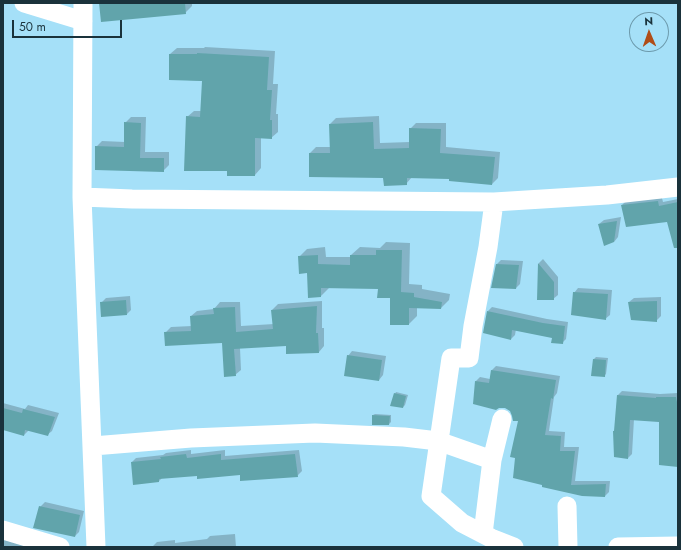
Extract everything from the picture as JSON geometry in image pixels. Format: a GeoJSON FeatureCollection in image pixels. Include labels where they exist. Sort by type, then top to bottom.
{"type":"FeatureCollection","features":[{"type":"Feature","properties":{"kind":"street"},"geometry":{"type":"LineString","coordinates":[[24,3],[83,12],[82,197],[96,547]]}},
{"type":"Feature","properties":{"kind":"street"},"geometry":{"type":"LineString","coordinates":[[82,197],[140,199],[494,202],[608,195],[678,187]]}},
{"type":"Feature","properties":{"kind":"street"},"geometry":{"type":"LineString","coordinates":[[494,202],[469,358],[451,358],[431,496],[462,523],[514,547]]}},
{"type":"Feature","properties":{"kind":"street"},"geometry":{"type":"LineString","coordinates":[[483,534],[492,460],[502,419]]}},
{"type":"Feature","properties":{"kind":"street"},"geometry":{"type":"LineString","coordinates":[[93,446],[191,438],[315,433],[404,437],[438,442],[492,460]]}},
{"type":"Feature","properties":{"kind":"street"},"geometry":{"type":"LineString","coordinates":[[567,506],[568,547]]}},
{"type":"Feature","properties":{"kind":"street"},"geometry":{"type":"LineString","coordinates":[[3,530],[60,547]]}},
{"type":"Feature","properties":{"kind":"street"},"geometry":{"type":"LineString","coordinates":[[618,547],[678,546]]}},
{"type":"Feature","properties":{"kind":"building"},"geometry":{"type":"Polygon","coordinates":[[[99,3],[185,3],[186,14],[101,22],[99,3]]]}},
{"type":"Feature","properties":{"kind":"building"},"geometry":{"type":"Polygon","coordinates":[[[197,53],[269,57],[267,90],[272,90],[270,120],[272,120],[272,139],[255,138],[255,176],[227,176],[227,171],[184,171],[186,116],[200,117],[202,81],[169,80],[169,54],[197,53]]]}},
{"type":"Feature","properties":{"kind":"building"},"geometry":{"type":"Polygon","coordinates":[[[124,122],[141,123],[140,158],[164,158],[164,172],[95,170],[95,146],[124,147],[124,122]]]}},
{"type":"Feature","properties":{"kind":"building"},"geometry":{"type":"Polygon","coordinates":[[[373,122],[374,149],[409,148],[409,128],[441,129],[440,153],[495,157],[492,185],[449,181],[449,179],[407,178],[407,185],[384,186],[383,178],[309,177],[309,153],[330,153],[329,124],[373,122]]]}},
{"type":"Feature","properties":{"kind":"building"},"geometry":{"type":"Polygon","coordinates":[[[658,201],[659,206],[678,202],[678,248],[674,248],[667,222],[626,227],[621,205],[658,201]]]}},
{"type":"Feature","properties":{"kind":"building"},"geometry":{"type":"Polygon","coordinates":[[[617,221],[614,242],[604,246],[598,224],[617,221]]]}},
{"type":"Feature","properties":{"kind":"building"},"geometry":{"type":"Polygon","coordinates":[[[376,250],[402,250],[401,292],[414,293],[414,297],[442,302],[441,309],[409,308],[409,325],[390,325],[390,298],[377,298],[378,289],[321,288],[321,297],[308,298],[307,273],[299,274],[298,256],[318,255],[318,264],[350,265],[350,255],[376,255],[376,250]]]}},
{"type":"Feature","properties":{"kind":"building"},"geometry":{"type":"Polygon","coordinates":[[[538,263],[554,282],[554,300],[537,300],[538,263]]]}},
{"type":"Feature","properties":{"kind":"building"},"geometry":{"type":"Polygon","coordinates":[[[496,264],[519,265],[516,289],[491,288],[496,264]]]}},
{"type":"Feature","properties":{"kind":"building"},"geometry":{"type":"Polygon","coordinates":[[[573,292],[608,294],[606,320],[571,315],[573,292]]]}},
{"type":"Feature","properties":{"kind":"building"},"geometry":{"type":"Polygon","coordinates":[[[126,300],[127,315],[101,317],[100,302],[126,300]]]}},
{"type":"Feature","properties":{"kind":"building"},"geometry":{"type":"Polygon","coordinates":[[[657,301],[657,322],[631,320],[628,302],[657,301]]]}},
{"type":"Feature","properties":{"kind":"building"},"geometry":{"type":"Polygon","coordinates":[[[317,306],[316,333],[318,333],[319,353],[286,354],[286,346],[234,349],[236,376],[224,377],[222,343],[165,346],[164,332],[191,331],[190,316],[214,314],[213,308],[235,307],[236,332],[273,329],[271,310],[317,306]]]}},
{"type":"Feature","properties":{"kind":"building"},"geometry":{"type":"Polygon","coordinates":[[[487,311],[543,323],[565,326],[563,344],[551,343],[552,338],[512,330],[511,340],[483,333],[487,311]]]}},
{"type":"Feature","properties":{"kind":"building"},"geometry":{"type":"Polygon","coordinates":[[[347,355],[382,360],[379,381],[344,376],[347,355]]]}},
{"type":"Feature","properties":{"kind":"building"},"geometry":{"type":"Polygon","coordinates":[[[593,359],[606,360],[605,377],[591,376],[593,359]]]}},
{"type":"Feature","properties":{"kind":"building"},"geometry":{"type":"Polygon","coordinates":[[[491,370],[556,380],[553,399],[551,398],[545,435],[561,436],[560,451],[575,451],[571,485],[606,484],[605,497],[582,496],[542,487],[542,485],[513,478],[515,458],[510,457],[518,421],[513,421],[510,411],[505,408],[499,408],[496,410],[473,404],[475,381],[489,383],[491,370]]]}},
{"type":"Feature","properties":{"kind":"building"},"geometry":{"type":"Polygon","coordinates":[[[394,393],[406,396],[403,408],[390,406],[394,393]]]}},
{"type":"Feature","properties":{"kind":"building"},"geometry":{"type":"Polygon","coordinates":[[[617,395],[656,398],[676,397],[678,407],[678,467],[659,465],[659,422],[630,420],[628,459],[614,457],[613,431],[617,395]]]}},
{"type":"Feature","properties":{"kind":"building"},"geometry":{"type":"Polygon","coordinates":[[[3,408],[22,413],[23,409],[55,417],[48,436],[25,430],[24,436],[3,430],[3,408]]]}},
{"type":"Feature","properties":{"kind":"building"},"geometry":{"type":"Polygon","coordinates":[[[372,415],[390,416],[389,425],[372,425],[372,415]]]}},
{"type":"Feature","properties":{"kind":"building"},"geometry":{"type":"Polygon","coordinates":[[[186,454],[187,458],[221,454],[221,460],[295,454],[298,477],[240,481],[240,475],[197,479],[197,476],[159,479],[159,482],[133,485],[131,462],[161,459],[160,457],[186,454]]]}},
{"type":"Feature","properties":{"kind":"building"},"geometry":{"type":"Polygon","coordinates":[[[39,506],[80,515],[75,537],[33,528],[39,506]]]}}]}
